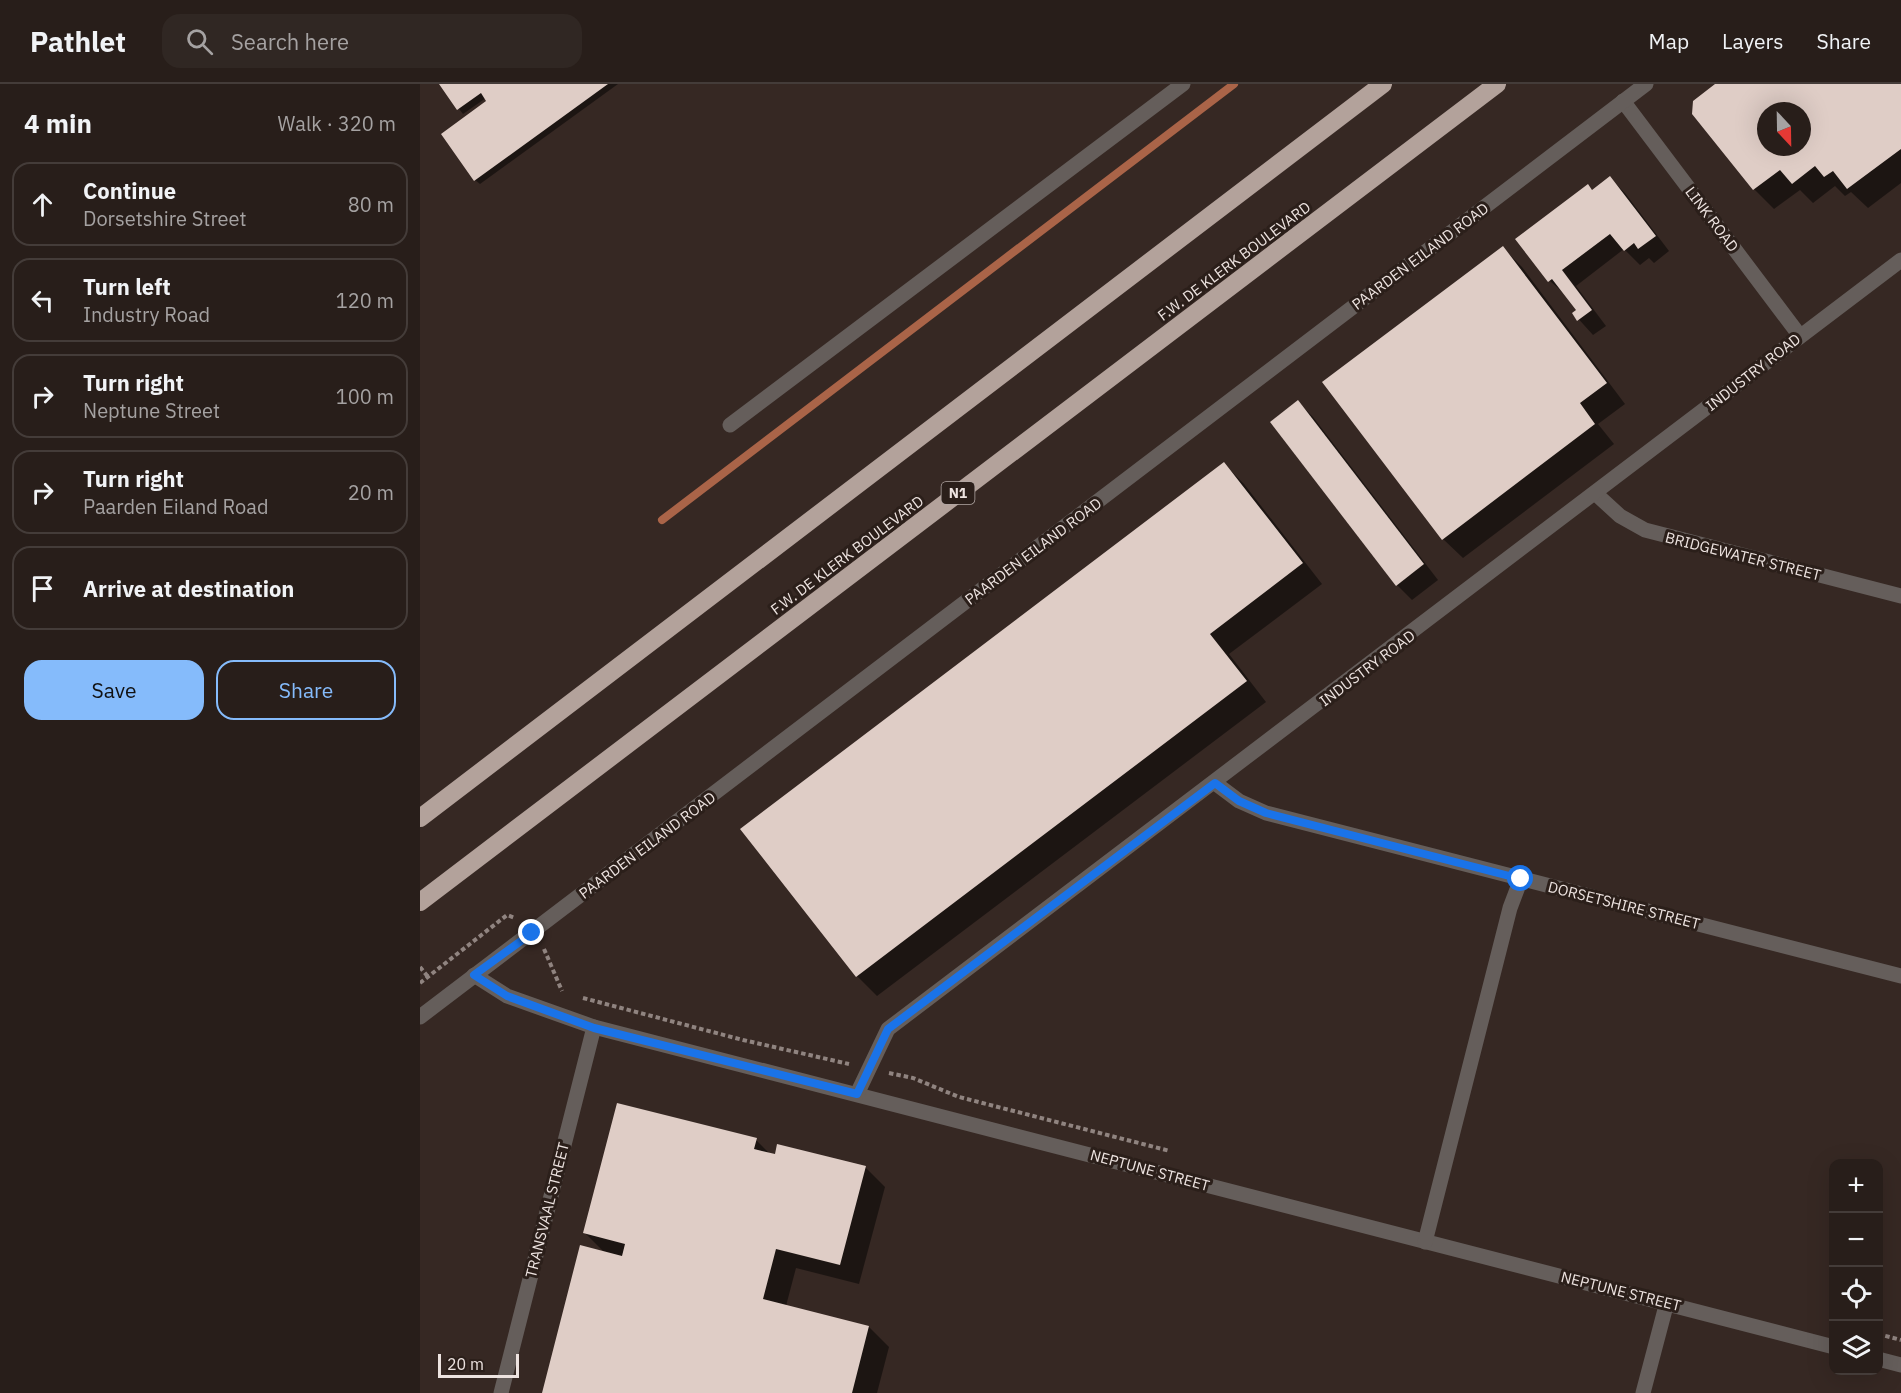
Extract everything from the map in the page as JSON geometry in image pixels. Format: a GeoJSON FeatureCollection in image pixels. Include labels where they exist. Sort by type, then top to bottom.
{"type":"FeatureCollection","features":[{"type":"Feature","properties":{"kind":"highway"},"geometry":{"type":"LineString","coordinates":[[420,818],[1383,84]]}},
{"type":"Feature","properties":{"kind":"highway","name":"F.W. DE KLERK BOULEVARD"},"geometry":{"type":"LineString","coordinates":[[420,902],[1497,84]]}},
{"type":"Feature","properties":{"kind":"street"},"geometry":{"type":"LineString","coordinates":[[730,425],[1183,84]]}},
{"type":"Feature","properties":{"kind":"street","name":"PAARDEN EILAND ROAD"},"geometry":{"type":"LineString","coordinates":[[420,1017],[1646,84]]}},
{"type":"Feature","properties":{"kind":"street","name":"LINK ROAD"},"geometry":{"type":"LineString","coordinates":[[1623,101],[1800,336]]}},
{"type":"Feature","properties":{"kind":"street","name":"INDUSTRY ROAD"},"geometry":{"type":"LineString","coordinates":[[857,1094],[888,1029],[1901,261]]}},
{"type":"Feature","properties":{"kind":"street","name":"BRIDGEWATER STREET"},"geometry":{"type":"LineString","coordinates":[[1596,494],[1620,516],[1645,530],[1901,596]]}},
{"type":"Feature","properties":{"kind":"street","name":"DORSETSHIRE STREET"},"geometry":{"type":"LineString","coordinates":[[1215,783],[1239,801],[1266,813],[1901,976]]}},
{"type":"Feature","properties":{"kind":"street"},"geometry":{"type":"LineString","coordinates":[[1425,1242],[1510,908],[1521,879]]}},
{"type":"Feature","properties":{"kind":"street","name":"NEPTUNE STREET"},"geometry":{"type":"LineString","coordinates":[[474,975],[507,996],[594,1028],[1667,1302],[1829,1346]]}},
{"type":"Feature","properties":{"kind":"street","name":"TRANSVAAL STREET"},"geometry":{"type":"LineString","coordinates":[[501,1393],[594,1028]]}},
{"type":"Feature","properties":{"kind":"street"},"geometry":{"type":"LineString","coordinates":[[1643,1393],[1667,1302]]}},
{"type":"Feature","properties":{"kind":"street"},"geometry":{"type":"LineString","coordinates":[[1883,1360],[1901,1365]]}},
{"type":"Feature","properties":{"kind":"path"},"geometry":{"type":"LineString","coordinates":[[420,983],[507,915],[521,920]]}},
{"type":"Feature","properties":{"kind":"path"},"geometry":{"type":"LineString","coordinates":[[542,945],[559,990],[570,994]]}},
{"type":"Feature","properties":{"kind":"path"},"geometry":{"type":"LineString","coordinates":[[420,967],[428,977]]}},
{"type":"Feature","properties":{"kind":"path"},"geometry":{"type":"LineString","coordinates":[[581,998],[743,1040],[913,1078],[960,1097],[1179,1154]]}},
{"type":"Feature","properties":{"kind":"path"},"geometry":{"type":"LineString","coordinates":[[1883,1335],[1901,1340]]}},
{"type":"Feature","properties":{"kind":"building"},"geometry":{"type":"Polygon","coordinates":[[[439,84],[608,84],[474,181],[441,134],[486,101],[481,93],[457,110],[439,84]]]}},
{"type":"Feature","properties":{"kind":"building"},"geometry":{"type":"Polygon","coordinates":[[[1715,84],[1901,84],[1901,149],[1847,189],[1833,171],[1824,177],[1815,166],[1792,184],[1780,170],[1753,190],[1692,114],[1693,101],[1715,84]]]}},
{"type":"Feature","properties":{"kind":"building"},"geometry":{"type":"Polygon","coordinates":[[[1610,176],[1656,236],[1638,249],[1634,243],[1624,251],[1610,234],[1562,270],[1592,310],[1577,321],[1572,313],[1576,310],[1552,279],[1548,282],[1515,239],[1588,184],[1592,190],[1610,176]]]}},
{"type":"Feature","properties":{"kind":"building"},"geometry":{"type":"Polygon","coordinates":[[[1503,246],[1607,383],[1580,403],[1595,424],[1442,540],[1322,382],[1503,246]]]}},
{"type":"Feature","properties":{"kind":"building"},"geometry":{"type":"Polygon","coordinates":[[[1298,400],[1424,564],[1396,586],[1270,422],[1298,400]]]}},
{"type":"Feature","properties":{"kind":"building"},"geometry":{"type":"Polygon","coordinates":[[[1224,462],[1303,563],[1210,634],[1247,681],[856,977],[740,829],[1224,462]]]}},
{"type":"Feature","properties":{"kind":"building"},"geometry":{"type":"Polygon","coordinates":[[[617,1103],[757,1138],[754,1149],[775,1154],[777,1144],[866,1166],[840,1265],[776,1249],[763,1299],[869,1326],[852,1393],[542,1393],[580,1245],[622,1256],[625,1244],[583,1233],[617,1103]]]}},
{"type":"Feature","properties":{"kind":"waterway"},"geometry":{"type":"LineString","coordinates":[[662,520],[1234,84]]}},
{"type":"Feature","properties":{"kind":"route"},"geometry":{"type":"LineString","coordinates":[[532,933],[474,975],[507,996],[594,1028],[857,1094],[888,1029],[1215,783],[1239,801],[1266,813],[1521,879]]}}]}
